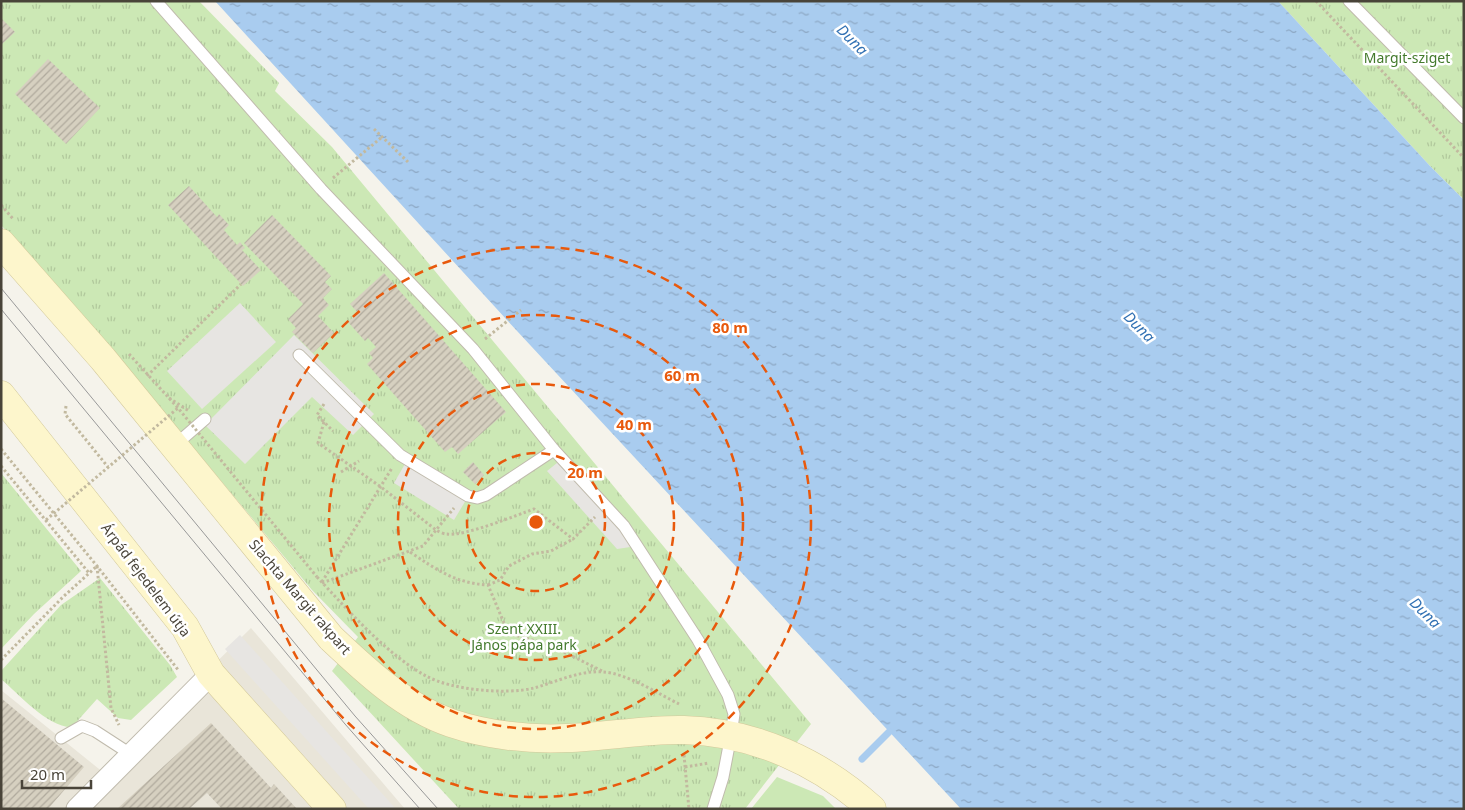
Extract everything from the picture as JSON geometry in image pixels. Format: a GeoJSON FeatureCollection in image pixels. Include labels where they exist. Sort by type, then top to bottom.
{"type":"FeatureCollection","features":[{"type":"Feature","properties":{"kind":"main road","name":"Slachta Margit rakpart"},"geometry":{"type":"LineString","coordinates":[[1,243],[103,359],[331,638],[367,672],[430,715],[452,724],[501,734],[565,738],[684,730],[729,747],[759,742],[814,766],[852,791],[872,809]]}},
{"type":"Feature","properties":{"kind":"main road","name":"Árpád fejedelem útja"},"geometry":{"type":"LineString","coordinates":[[1,394],[185,627],[203,683],[332,809]]}},
{"type":"Feature","properties":{"kind":"street"},"geometry":{"type":"LineString","coordinates":[[77,809],[203,683]]}},
{"type":"Feature","properties":{"kind":"lane"},"geometry":{"type":"LineString","coordinates":[[156,1],[321,188],[473,349],[554,450],[624,526],[698,640],[728,695],[734,714],[729,747],[713,809]]}},
{"type":"Feature","properties":{"kind":"lane"},"geometry":{"type":"LineString","coordinates":[[1349,1],[1464,118]]}},
{"type":"Feature","properties":{"kind":"lane"},"geometry":{"type":"LineString","coordinates":[[299,355],[400,455],[465,494],[477,498],[486,495],[554,450]]}},
{"type":"Feature","properties":{"kind":"lane"},"geometry":{"type":"LineString","coordinates":[[174,446],[206,419]]}},
{"type":"Feature","properties":{"kind":"lane"},"geometry":{"type":"LineString","coordinates":[[61,738],[82,726],[94,731],[132,755]]}},
{"type":"Feature","properties":{"kind":"path"},"geometry":{"type":"LineString","coordinates":[[1316,1],[1464,158]]}},
{"type":"Feature","properties":{"kind":"path"},"geometry":{"type":"LineString","coordinates":[[374,129],[408,162]]}},
{"type":"Feature","properties":{"kind":"path"},"geometry":{"type":"LineString","coordinates":[[321,188],[382,137]]}},
{"type":"Feature","properties":{"kind":"path"},"geometry":{"type":"LineString","coordinates":[[145,378],[241,284]]}},
{"type":"Feature","properties":{"kind":"path"},"geometry":{"type":"LineString","coordinates":[[473,349],[520,310]]}},
{"type":"Feature","properties":{"kind":"path"},"geometry":{"type":"LineString","coordinates":[[129,354],[178,408],[316,577],[394,652],[426,676],[443,683],[463,687],[498,690],[531,688],[591,672],[617,674],[679,704],[683,710],[684,730]]}},
{"type":"Feature","properties":{"kind":"path"},"geometry":{"type":"LineString","coordinates":[[333,389],[317,415],[333,431]]}},
{"type":"Feature","properties":{"kind":"path"},"geometry":{"type":"LineString","coordinates":[[66,406],[65,414],[108,467]]}},
{"type":"Feature","properties":{"kind":"path"},"geometry":{"type":"LineString","coordinates":[[46,520],[178,408]]}},
{"type":"Feature","properties":{"kind":"path"},"geometry":{"type":"LineString","coordinates":[[318,443],[324,422]]}},
{"type":"Feature","properties":{"kind":"path"},"geometry":{"type":"LineString","coordinates":[[1,449],[97,566],[203,683]]}},
{"type":"Feature","properties":{"kind":"path"},"geometry":{"type":"LineString","coordinates":[[342,472],[359,461]]}},
{"type":"Feature","properties":{"kind":"path"},"geometry":{"type":"LineString","coordinates":[[1,466],[88,573]]}},
{"type":"Feature","properties":{"kind":"path"},"geometry":{"type":"LineString","coordinates":[[322,582],[381,487]]}},
{"type":"Feature","properties":{"kind":"path"},"geometry":{"type":"LineString","coordinates":[[322,582],[423,546],[465,494]]}},
{"type":"Feature","properties":{"kind":"path"},"geometry":{"type":"LineString","coordinates":[[410,552],[441,573],[467,583],[488,585],[500,580],[509,566],[532,554],[551,551],[574,539]]}},
{"type":"Feature","properties":{"kind":"path"},"geometry":{"type":"LineString","coordinates":[[1,660],[97,566]]}},
{"type":"Feature","properties":{"kind":"path"},"geometry":{"type":"LineString","coordinates":[[97,566],[111,708],[132,755]]}},
{"type":"Feature","properties":{"kind":"path"},"geometry":{"type":"LineString","coordinates":[[488,585],[504,623],[518,636],[550,645],[604,672]]}},
{"type":"Feature","properties":{"kind":"path"},"geometry":{"type":"LineString","coordinates":[[689,809],[684,767],[729,747]]}},
{"type":"Feature","properties":{"kind":"shaded area"},"geometry":{"type":"Polygon","coordinates":[[[240,303],[276,342],[202,409],[167,371],[240,303]]]}},
{"type":"Feature","properties":{"kind":"shaded area"},"geometry":{"type":"Polygon","coordinates":[[[294,335],[374,414],[353,435],[312,397],[245,464],[205,425],[294,335]]]}},
{"type":"Feature","properties":{"kind":"shaded area"},"geometry":{"type":"Polygon","coordinates":[[[409,457],[469,495],[454,520],[394,483],[409,457]]]}},
{"type":"Feature","properties":{"kind":"shaded area"},"geometry":{"type":"Polygon","coordinates":[[[562,459],[637,546],[617,549],[547,471],[562,459]]]}},
{"type":"Feature","properties":{"kind":"shaded area"},"geometry":{"type":"Polygon","coordinates":[[[251,628],[405,809],[1,809],[1,690],[104,773],[251,628]]]}},
{"type":"Feature","properties":{"kind":"shaded area"},"geometry":{"type":"Polygon","coordinates":[[[240,635],[396,809],[369,809],[225,649],[240,635]]]}},
{"type":"Feature","properties":{"kind":"green space","name":"Szent XXIII. János pápa park"},"geometry":{"type":"Polygon","coordinates":[[[1,1],[199,1],[279,83],[275,91],[332,147],[811,724],[745,809],[459,809],[332,671],[358,637],[312,590],[106,343],[1,225],[1,1]]]}},
{"type":"Feature","properties":{"kind":"green space","name":"Margit-sziget"},"geometry":{"type":"Polygon","coordinates":[[[1278,1],[1464,1],[1464,200],[1430,166],[1278,1]]]}},
{"type":"Feature","properties":{"kind":"green space"},"geometry":{"type":"Polygon","coordinates":[[[1,473],[81,571],[34,614],[1,649],[1,473]]]}},
{"type":"Feature","properties":{"kind":"green space"},"geometry":{"type":"Polygon","coordinates":[[[100,578],[170,665],[177,677],[131,720],[118,718],[97,699],[72,727],[63,726],[53,722],[34,709],[1,679],[1,671],[61,605],[100,578]]]}},
{"type":"Feature","properties":{"kind":"green space"},"geometry":{"type":"Polygon","coordinates":[[[777,777],[823,796],[836,809],[751,809],[777,777]]]}},
{"type":"Feature","properties":{"kind":"water","name":"Duna"},"geometry":{"type":"Polygon","coordinates":[[[215,1],[1278,1],[1430,166],[1464,200],[1464,809],[961,809],[506,319],[215,1]]]}},
{"type":"Feature","properties":{"kind":"building"},"geometry":{"type":"Polygon","coordinates":[[[1,18],[15,32],[1,45],[1,18]]]}},
{"type":"Feature","properties":{"kind":"building"},"geometry":{"type":"Polygon","coordinates":[[[48,59],[100,108],[66,144],[15,94],[48,59]]]}},
{"type":"Feature","properties":{"kind":"building"},"geometry":{"type":"Polygon","coordinates":[[[189,186],[217,217],[219,214],[229,225],[224,230],[237,245],[240,242],[245,248],[242,250],[261,270],[243,286],[168,205],[189,186]]]}},
{"type":"Feature","properties":{"kind":"building"},"geometry":{"type":"Polygon","coordinates":[[[272,215],[331,276],[325,282],[332,289],[323,298],[329,305],[318,316],[334,333],[313,353],[292,332],[296,328],[288,319],[303,304],[244,243],[272,215]]]}},
{"type":"Feature","properties":{"kind":"building"},"geometry":{"type":"Polygon","coordinates":[[[384,273],[506,412],[458,454],[452,447],[445,452],[367,364],[373,358],[369,353],[376,347],[368,338],[365,341],[348,322],[358,313],[350,304],[384,273]]]}},
{"type":"Feature","properties":{"kind":"building"},"geometry":{"type":"Polygon","coordinates":[[[473,462],[484,475],[475,484],[463,472],[473,462]]]}},
{"type":"Feature","properties":{"kind":"building"},"geometry":{"type":"Polygon","coordinates":[[[1,698],[84,767],[48,809],[1,809],[1,698]]]}},
{"type":"Feature","properties":{"kind":"building"},"geometry":{"type":"Polygon","coordinates":[[[211,723],[271,788],[274,784],[297,809],[222,809],[207,793],[189,809],[117,809],[211,723]]]}},
{"type":"Feature","properties":{"kind":"waterway"},"geometry":{"type":"LineString","coordinates":[[862,759],[889,732]]}},
{"type":"Feature","properties":{"kind":"tram line"},"geometry":{"type":"LineString","coordinates":[[1,288],[355,716],[438,809]]}},
{"type":"Feature","properties":{"kind":"tram line"},"geometry":{"type":"LineString","coordinates":[[1,309],[345,724],[420,809]]}}]}
